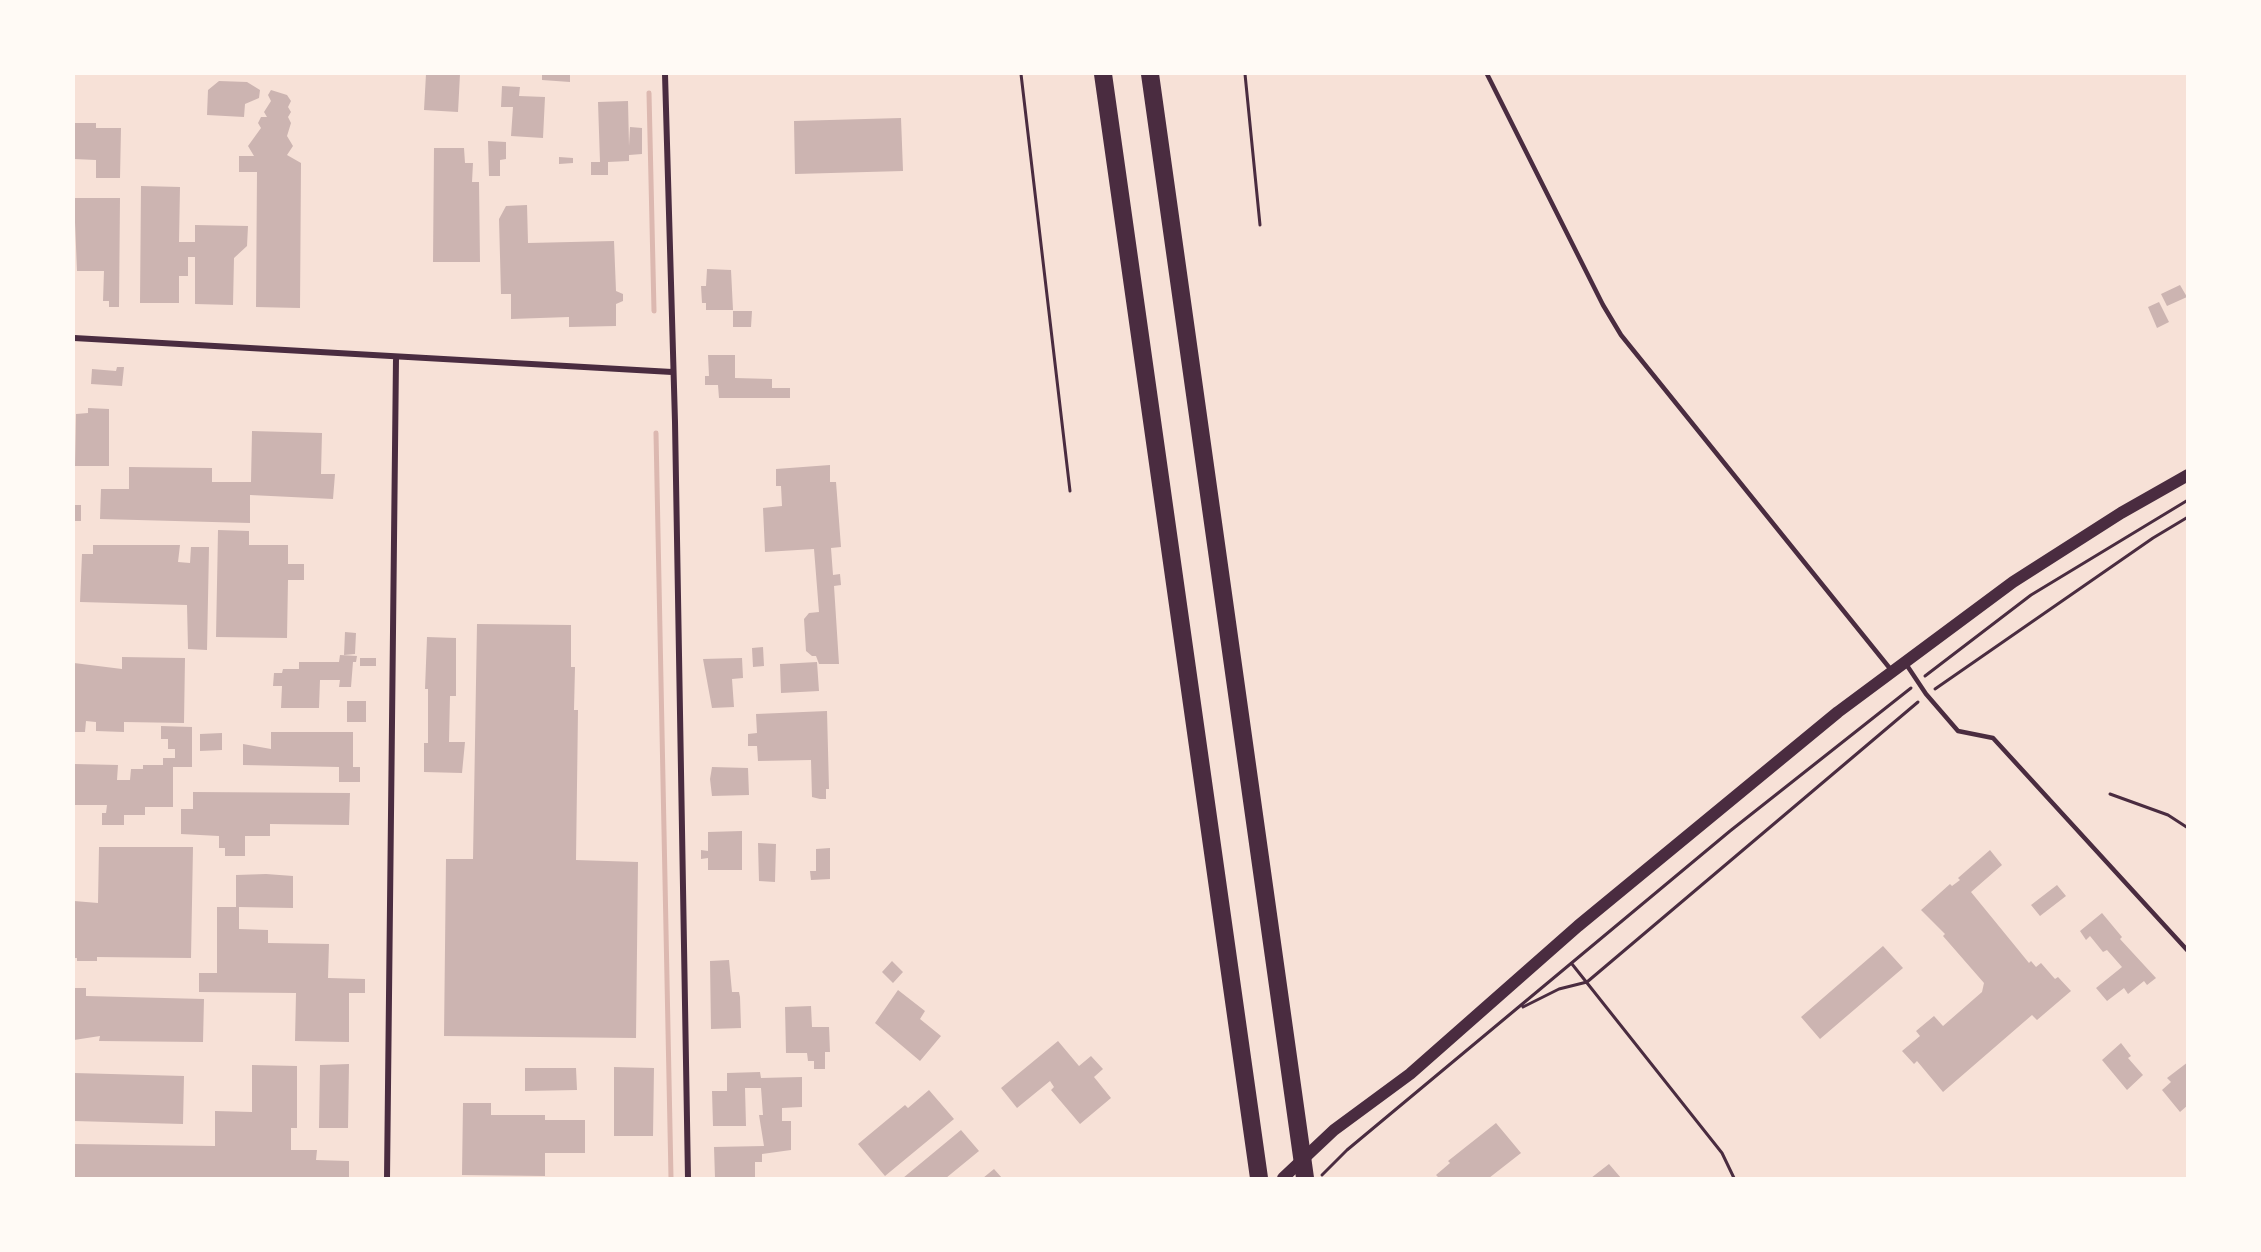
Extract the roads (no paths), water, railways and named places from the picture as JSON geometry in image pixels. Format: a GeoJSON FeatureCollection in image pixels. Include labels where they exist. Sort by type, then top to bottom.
{"type":"FeatureCollection","features":[{"type":"Feature","properties":{"kind":"highway"},"geometry":{"type":"LineString","coordinates":[[1103,74],[1259,1179]]}},
{"type":"Feature","properties":{"kind":"highway"},"geometry":{"type":"LineString","coordinates":[[1150,74],[1305,1179]]}},
{"type":"Feature","properties":{"kind":"main road"},"geometry":{"type":"LineString","coordinates":[[1283,1179],[1334,1130],[1410,1074],[1578,926],[1892,671],[2013,582],[2121,513],[2187,475]]}},
{"type":"Feature","properties":{"kind":"street"},"geometry":{"type":"LineString","coordinates":[[664,74],[688,1179]]}},
{"type":"Feature","properties":{"kind":"street"},"geometry":{"type":"LineString","coordinates":[[74,338],[672,372]]}},
{"type":"Feature","properties":{"kind":"street"},"geometry":{"type":"LineString","coordinates":[[387,1179],[396,357]]}},
{"type":"Feature","properties":{"kind":"lane"},"geometry":{"type":"LineString","coordinates":[[1486,74],[1603,305],[1621,335],[1892,671]]}},
{"type":"Feature","properties":{"kind":"lane"},"geometry":{"type":"LineString","coordinates":[[1904,662],[1926,694],[1958,731],[1993,738],[2187,951]]}},
{"type":"Feature","properties":{"kind":"waterway"},"geometry":{"type":"LineString","coordinates":[[649,93],[654,311]]}},
{"type":"Feature","properties":{"kind":"waterway"},"geometry":{"type":"LineString","coordinates":[[656,433],[671,1178]]}}]}
